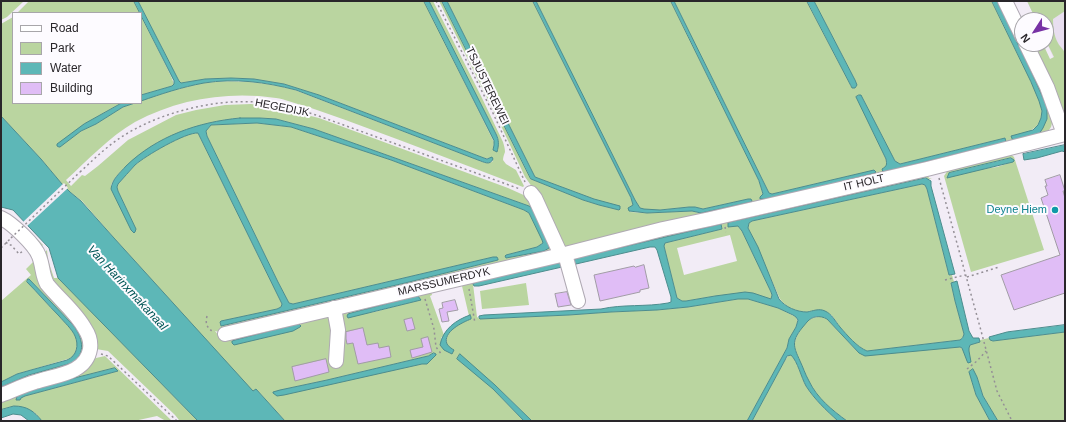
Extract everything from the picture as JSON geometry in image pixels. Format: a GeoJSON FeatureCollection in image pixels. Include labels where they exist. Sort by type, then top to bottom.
{"type":"FeatureCollection","features":[{"type":"Feature","properties":{"kind":"street"},"geometry":{"type":"LineString","coordinates":[[1005,1],[1014,20]]}},
{"type":"Feature","properties":{"kind":"street"},"geometry":{"type":"LineString","coordinates":[[1030,52],[1047,87],[1065,134]]}},
{"type":"Feature","properties":{"kind":"street","name":"IT HOLT"},"geometry":{"type":"LineString","coordinates":[[663,229],[936,166],[1065,134]]}},
{"type":"Feature","properties":{"kind":"street"},"geometry":{"type":"LineString","coordinates":[[531,193],[535,198],[563,254],[578,301]]}},
{"type":"Feature","properties":{"kind":"street"},"geometry":{"type":"LineString","coordinates":[[1,218],[8,222],[17,237],[33,246],[41,261],[44,278],[47,284],[86,329],[90,340],[90,352],[86,361],[77,369],[35,382],[1,395]]}},
{"type":"Feature","properties":{"kind":"street","name":"MARSSUMERDYK"},"geometry":{"type":"LineString","coordinates":[[225,334],[663,229]]}},
{"type":"Feature","properties":{"kind":"street"},"geometry":{"type":"LineString","coordinates":[[334,308],[338,330],[336,361]]}},
{"type":"Feature","properties":{"kind":"path","name":"TSJUSTEREWEI"},"geometry":{"type":"LineString","coordinates":[[436,1],[524,178]]}},
{"type":"Feature","properties":{"kind":"path","name":"HEGEDIJK"},"geometry":{"type":"LineString","coordinates":[[1,248],[6,242],[17,237],[80,172],[116,140],[144,124],[162,117],[195,108],[223,103],[256,102],[292,108],[316,115],[531,193]]}},
{"type":"Feature","properties":{"kind":"path"},"geometry":{"type":"LineString","coordinates":[[936,166],[997,391],[1012,421]]}},
{"type":"Feature","properties":{"kind":"path"},"geometry":{"type":"LineString","coordinates":[[6,242],[9,246],[11,245],[18,254]]}},
{"type":"Feature","properties":{"kind":"path"},"geometry":{"type":"LineString","coordinates":[[945,280],[999,267]]}},
{"type":"Feature","properties":{"kind":"path"},"geometry":{"type":"LineString","coordinates":[[466,277],[475,323]]}},
{"type":"Feature","properties":{"kind":"path"},"geometry":{"type":"LineString","coordinates":[[422,287],[434,329],[436,347],[442,355]]}},
{"type":"Feature","properties":{"kind":"path"},"geometry":{"type":"LineString","coordinates":[[207,316],[206,322],[208,327],[215,334],[225,334]]}},
{"type":"Feature","properties":{"kind":"path"},"geometry":{"type":"LineString","coordinates":[[967,369],[986,351]]}},
{"type":"Feature","properties":{"kind":"path"},"geometry":{"type":"LineString","coordinates":[[90,352],[108,356],[177,421]]}},
{"type":"Feature","properties":{"kind":"shaded area"},"geometry":{"type":"Polygon","coordinates":[[[1027,1],[1065,1],[1065,84],[1051,52],[1054,52],[1054,12],[1032,12],[1027,1]]]}},
{"type":"Feature","properties":{"kind":"green space"},"geometry":{"type":"Polygon","coordinates":[[[1,1],[24,1],[7,17],[1,20],[1,1]]]}},
{"type":"Feature","properties":{"kind":"green space"},"geometry":{"type":"Polygon","coordinates":[[[29,1],[134,1],[140,12],[18,12],[29,1]]]}},
{"type":"Feature","properties":{"kind":"green space"},"geometry":{"type":"Polygon","coordinates":[[[138,1],[424,1],[494,142],[493,150],[498,138],[429,1],[433,1],[503,142],[505,152],[503,160],[506,164],[516,170],[524,186],[523,187],[309,107],[279,99],[258,96],[222,96],[186,102],[151,114],[125,128],[66,180],[71,186],[82,175],[85,176],[128,140],[176,115],[225,105],[251,104],[274,107],[319,118],[508,188],[528,197],[553,248],[551,251],[219,332],[215,331],[223,341],[325,315],[329,317],[342,315],[344,311],[431,291],[432,295],[430,296],[444,335],[441,338],[447,345],[446,340],[450,331],[462,322],[471,319],[462,286],[438,290],[560,262],[474,283],[477,317],[480,319],[657,310],[738,299],[748,299],[778,308],[796,317],[796,328],[789,340],[787,348],[747,421],[532,421],[495,385],[493,389],[524,421],[285,421],[256,389],[253,392],[82,201],[62,184],[1,116],[1,24],[12,18],[12,104],[120,104],[104,113],[57,145],[59,147],[81,131],[96,124],[123,107],[132,104],[142,104],[142,100],[204,83],[239,81],[262,83],[295,90],[484,162],[489,163],[493,161],[490,158],[484,158],[319,95],[284,84],[254,79],[231,78],[205,79],[181,83],[138,1]],[[260,118],[225,120],[197,126],[171,136],[146,151],[124,168],[111,185],[136,229],[118,191],[118,184],[135,165],[147,156],[175,140],[184,136],[198,133],[282,304],[281,307],[277,309],[221,321],[221,326],[405,283],[498,259],[497,257],[493,257],[293,304],[289,303],[207,136],[206,131],[211,125],[257,123],[291,127],[391,160],[529,213],[543,243],[537,247],[506,255],[506,258],[544,251],[549,248],[529,206],[314,129],[276,119],[260,118]],[[418,296],[348,314],[374,312],[420,300],[418,296]],[[434,353],[428,356],[280,390],[427,364],[434,353]]]}},
{"type":"Feature","properties":{"kind":"green space"},"geometry":{"type":"Polygon","coordinates":[[[439,1],[442,1],[531,179],[583,200],[619,210],[620,209],[535,177],[447,1],[533,1],[631,198],[633,205],[630,212],[647,213],[692,211],[699,213],[748,199],[703,209],[689,207],[644,210],[640,208],[536,1],[671,1],[759,181],[763,195],[760,198],[874,170],[772,194],[769,193],[674,1],[807,1],[852,88],[856,87],[855,80],[814,1],[992,1],[1014,46],[1014,52],[1017,52],[1040,102],[1042,115],[1040,121],[1036,127],[1027,132],[1032,136],[1047,119],[1031,71],[1022,52],[1026,52],[1041,83],[1053,119],[1051,127],[1047,133],[572,247],[564,247],[535,191],[525,177],[439,1]],[[862,97],[872,129],[886,159],[887,165],[883,172],[1006,142],[1005,138],[900,164],[896,162],[862,97]]]}},
{"type":"Feature","properties":{"kind":"green space"},"geometry":{"type":"Polygon","coordinates":[[[997,1],[1000,1],[1014,29],[1014,36],[997,1]]]}},
{"type":"Feature","properties":{"kind":"green space"},"geometry":{"type":"Polygon","coordinates":[[[1027,1],[1065,1],[1065,11],[1054,18],[1054,12],[1032,12],[1027,1]]]}},
{"type":"Feature","properties":{"kind":"green space"},"geometry":{"type":"Polygon","coordinates":[[[142,17],[171,76],[174,84],[172,86],[142,95],[142,17]]]}},
{"type":"Feature","properties":{"kind":"green space"},"geometry":{"type":"Polygon","coordinates":[[[1054,28],[1058,43],[1065,54],[1065,117],[1040,63],[1038,52],[1047,52],[1050,59],[1054,57],[1052,52],[1054,52],[1054,28]]]}},
{"type":"Feature","properties":{"kind":"green space"},"geometry":{"type":"Polygon","coordinates":[[[1009,153],[1014,157],[1044,250],[971,272],[944,176],[950,167],[1009,153]],[[1010,158],[949,173],[997,167],[1014,161],[1010,158]]]}},
{"type":"Feature","properties":{"kind":"green space"},"geometry":{"type":"Polygon","coordinates":[[[928,176],[929,178],[932,178],[929,179],[926,178],[728,223],[732,226],[738,226],[742,231],[771,292],[771,299],[715,296],[682,301],[677,298],[664,246],[665,243],[722,229],[721,224],[580,257],[573,260],[570,256],[928,176]],[[730,235],[677,248],[684,275],[737,261],[730,235]]]}},
{"type":"Feature","properties":{"kind":"green space"},"geometry":{"type":"Polygon","coordinates":[[[922,184],[925,185],[927,189],[949,275],[952,275],[954,282],[951,283],[964,334],[960,340],[867,351],[852,340],[830,314],[816,310],[807,312],[799,311],[788,307],[782,302],[748,228],[749,223],[752,221],[922,184]]]}},
{"type":"Feature","properties":{"kind":"green space"},"geometry":{"type":"Polygon","coordinates":[[[25,227],[43,245],[40,248],[45,252],[47,250],[48,260],[54,278],[59,278],[198,421],[178,421],[179,420],[175,415],[108,351],[96,349],[56,292],[25,227]]]}},
{"type":"Feature","properties":{"kind":"green space"},"geometry":{"type":"Polygon","coordinates":[[[35,260],[84,330],[84,360],[1,393],[1,387],[10,383],[72,363],[76,360],[81,343],[80,336],[73,325],[29,279],[27,282],[74,332],[77,341],[76,351],[71,358],[17,374],[1,382],[1,301],[31,275],[26,269],[35,260]]]}},
{"type":"Feature","properties":{"kind":"green space"},"geometry":{"type":"Polygon","coordinates":[[[526,283],[529,305],[482,309],[480,291],[526,283]]]}},
{"type":"Feature","properties":{"kind":"green space"},"geometry":{"type":"Polygon","coordinates":[[[822,316],[827,319],[859,353],[955,346],[961,348],[964,352],[969,351],[970,345],[980,342],[980,340],[989,338],[993,341],[1065,332],[1065,421],[998,421],[983,396],[977,377],[972,381],[976,395],[990,421],[847,421],[827,405],[816,393],[805,374],[794,346],[797,335],[806,322],[822,316]]]}},
{"type":"Feature","properties":{"kind":"green space"},"geometry":{"type":"Polygon","coordinates":[[[789,355],[791,355],[796,362],[809,391],[838,421],[752,421],[789,355]]]}},
{"type":"Feature","properties":{"kind":"green space"},"geometry":{"type":"Polygon","coordinates":[[[105,356],[172,421],[163,421],[164,420],[157,416],[134,421],[42,421],[34,412],[10,407],[1,410],[1,398],[96,358],[105,356]],[[118,371],[47,385],[25,396],[118,371]]]}},
{"type":"Feature","properties":{"kind":"water"},"geometry":{"type":"Polygon","coordinates":[[[134,1],[138,1],[181,83],[205,79],[231,78],[254,79],[284,84],[319,95],[484,158],[487,159],[492,157],[493,159],[489,163],[485,162],[296,90],[273,85],[239,81],[204,83],[164,93],[142,101],[142,95],[172,86],[174,81],[142,17],[142,12],[140,12],[134,1]]]}},
{"type":"Feature","properties":{"kind":"water"},"geometry":{"type":"Polygon","coordinates":[[[424,1],[429,1],[498,138],[497,152],[493,150],[494,141],[424,1]]]}},
{"type":"Feature","properties":{"kind":"water"},"geometry":{"type":"Polygon","coordinates":[[[442,1],[447,1],[535,177],[594,199],[620,206],[619,210],[583,200],[531,179],[442,1]]]}},
{"type":"Feature","properties":{"kind":"water"},"geometry":{"type":"Polygon","coordinates":[[[533,1],[536,1],[640,208],[660,210],[695,207],[703,209],[748,199],[751,199],[752,201],[701,213],[692,211],[647,213],[629,211],[628,208],[633,205],[631,198],[533,1]]]}},
{"type":"Feature","properties":{"kind":"water"},"geometry":{"type":"Polygon","coordinates":[[[671,1],[674,1],[769,193],[772,194],[874,170],[876,172],[813,189],[760,199],[763,194],[759,181],[671,1]]]}},
{"type":"Feature","properties":{"kind":"water"},"geometry":{"type":"Polygon","coordinates":[[[807,1],[814,1],[855,80],[857,85],[855,88],[852,88],[807,1]]]}},
{"type":"Feature","properties":{"kind":"water"},"geometry":{"type":"Polygon","coordinates":[[[992,1],[997,1],[1014,36],[1014,47],[992,1]]]}},
{"type":"Feature","properties":{"kind":"water"},"geometry":{"type":"Polygon","coordinates":[[[1017,52],[1022,52],[1031,71],[1047,107],[1047,119],[1039,134],[1013,141],[1011,136],[1033,130],[1038,125],[1041,118],[1042,111],[1031,82],[1017,52]]]}},
{"type":"Feature","properties":{"kind":"water"},"geometry":{"type":"Polygon","coordinates":[[[861,95],[895,161],[900,164],[1005,138],[1006,142],[883,172],[882,169],[886,165],[886,159],[856,97],[861,95]]]}},
{"type":"Feature","properties":{"kind":"water"},"geometry":{"type":"Polygon","coordinates":[[[120,104],[132,104],[123,107],[96,124],[81,131],[60,147],[57,146],[57,144],[84,124],[120,104]]]}},
{"type":"Feature","properties":{"kind":"water","name":"Van Harinxmakanaal"},"geometry":{"type":"Polygon","coordinates":[[[1,116],[62,184],[81,201],[253,391],[256,389],[285,421],[198,421],[58,278],[49,248],[13,210],[1,207],[1,116]]]}},
{"type":"Feature","properties":{"kind":"water"},"geometry":{"type":"Polygon","coordinates":[[[240,118],[276,119],[314,129],[529,206],[534,209],[550,244],[549,248],[544,251],[506,258],[506,255],[537,247],[543,243],[529,213],[391,160],[291,127],[257,123],[211,125],[206,131],[207,136],[289,303],[293,304],[493,257],[497,257],[498,259],[405,283],[221,326],[221,321],[277,309],[281,307],[282,304],[198,133],[184,136],[175,140],[147,156],[135,165],[118,184],[118,191],[136,229],[134,233],[131,230],[111,189],[115,179],[126,166],[151,146],[179,132],[194,127],[240,118]]]}},
{"type":"Feature","properties":{"kind":"water"},"geometry":{"type":"Polygon","coordinates":[[[1065,145],[1065,152],[1062,151],[1024,160],[1023,154],[1065,145]]]}},
{"type":"Feature","properties":{"kind":"water"},"geometry":{"type":"Polygon","coordinates":[[[1011,158],[1014,160],[1013,162],[947,178],[949,173],[1011,158]]]}},
{"type":"Feature","properties":{"kind":"water"},"geometry":{"type":"Polygon","coordinates":[[[926,178],[931,181],[931,186],[955,274],[949,275],[927,189],[925,185],[922,184],[752,221],[749,223],[748,228],[758,247],[779,299],[788,307],[799,311],[807,312],[823,310],[827,312],[852,340],[867,351],[960,340],[964,334],[951,283],[957,281],[969,331],[973,338],[979,338],[980,342],[970,345],[969,351],[971,362],[968,363],[962,348],[960,347],[865,356],[859,353],[827,319],[822,317],[811,318],[802,328],[796,337],[795,345],[812,387],[830,408],[847,421],[838,421],[809,391],[796,362],[791,355],[787,356],[752,421],[747,421],[787,348],[789,339],[798,320],[793,315],[778,308],[748,299],[738,299],[657,310],[479,318],[479,316],[484,315],[601,309],[671,302],[671,297],[655,247],[576,264],[573,260],[580,257],[721,224],[722,229],[665,243],[664,246],[677,298],[682,301],[686,301],[745,292],[771,299],[771,292],[742,231],[738,226],[728,227],[728,223],[926,178]]]}},
{"type":"Feature","properties":{"kind":"water"},"geometry":{"type":"Polygon","coordinates":[[[560,262],[562,267],[479,286],[474,286],[473,284],[476,282],[560,262]]]}},
{"type":"Feature","properties":{"kind":"water"},"geometry":{"type":"Polygon","coordinates":[[[28,279],[76,329],[82,345],[80,355],[72,363],[29,375],[1,387],[1,382],[17,374],[67,360],[73,356],[77,346],[75,336],[72,331],[27,282],[28,279]]]}},
{"type":"Feature","properties":{"kind":"water"},"geometry":{"type":"Polygon","coordinates":[[[418,296],[421,300],[348,318],[347,316],[351,313],[418,296]]]}},
{"type":"Feature","properties":{"kind":"water"},"geometry":{"type":"Polygon","coordinates":[[[470,315],[471,319],[454,328],[448,335],[446,340],[447,344],[454,350],[452,354],[444,350],[440,345],[444,334],[455,322],[470,315]]]}},
{"type":"Feature","properties":{"kind":"water"},"geometry":{"type":"Polygon","coordinates":[[[297,324],[301,326],[293,331],[234,345],[232,343],[232,341],[235,340],[297,324]]]}},
{"type":"Feature","properties":{"kind":"water"},"geometry":{"type":"Polygon","coordinates":[[[1065,325],[1065,332],[993,341],[990,340],[989,337],[1007,332],[1065,325]]]}},
{"type":"Feature","properties":{"kind":"water"},"geometry":{"type":"Polygon","coordinates":[[[434,353],[436,355],[427,364],[284,395],[277,396],[273,393],[280,390],[428,356],[434,353]]]}},
{"type":"Feature","properties":{"kind":"water"},"geometry":{"type":"Polygon","coordinates":[[[460,354],[532,421],[524,421],[493,389],[457,359],[460,354]]]}},
{"type":"Feature","properties":{"kind":"water"},"geometry":{"type":"Polygon","coordinates":[[[115,368],[118,371],[25,396],[20,400],[16,400],[19,394],[47,385],[115,368]]]}},
{"type":"Feature","properties":{"kind":"water"},"geometry":{"type":"Polygon","coordinates":[[[973,369],[983,396],[998,421],[990,421],[976,395],[969,372],[973,369]]]}},
{"type":"Feature","properties":{"kind":"water"},"geometry":{"type":"Polygon","coordinates":[[[14,406],[23,407],[30,410],[42,421],[29,421],[21,415],[13,414],[1,418],[1,410],[14,406]]]}},
{"type":"Feature","properties":{"kind":"pier"},"geometry":{"type":"Polygon","coordinates":[[[64,183],[68,188],[26,227],[22,223],[64,183]]]}},
{"type":"Feature","properties":{"kind":"building"},"geometry":{"type":"Polygon","coordinates":[[[1060,175],[1065,191],[1063,191],[1065,198],[1065,293],[1014,310],[1001,275],[1060,255],[1041,198],[1048,195],[1045,180],[1060,175]]]}},
{"type":"Feature","properties":{"kind":"building"},"geometry":{"type":"Polygon","coordinates":[[[644,265],[649,288],[640,290],[640,292],[600,301],[594,275],[644,265]]]}},
{"type":"Feature","properties":{"kind":"building"},"geometry":{"type":"Polygon","coordinates":[[[567,292],[571,305],[558,307],[555,294],[567,292]]]}},
{"type":"Feature","properties":{"kind":"building"},"geometry":{"type":"Polygon","coordinates":[[[455,300],[458,310],[447,312],[449,321],[442,322],[439,309],[443,308],[442,303],[455,300]]]}},
{"type":"Feature","properties":{"kind":"building"},"geometry":{"type":"Polygon","coordinates":[[[412,318],[415,329],[407,331],[404,320],[412,318]]]}},
{"type":"Feature","properties":{"kind":"building"},"geometry":{"type":"Polygon","coordinates":[[[363,328],[367,345],[378,343],[379,348],[389,346],[391,357],[358,364],[353,343],[347,344],[346,332],[363,328]]]}},
{"type":"Feature","properties":{"kind":"building"},"geometry":{"type":"Polygon","coordinates":[[[428,337],[432,352],[412,358],[410,350],[423,347],[421,339],[428,337]]]}},
{"type":"Feature","properties":{"kind":"building"},"geometry":{"type":"Polygon","coordinates":[[[326,359],[329,372],[295,381],[292,367],[326,359]]]}},
{"type":"Feature","properties":{"kind":"place","name":"Deyne Hiem"},"geometry":{"type":"Point","coordinates":[1055,210]}}]}
